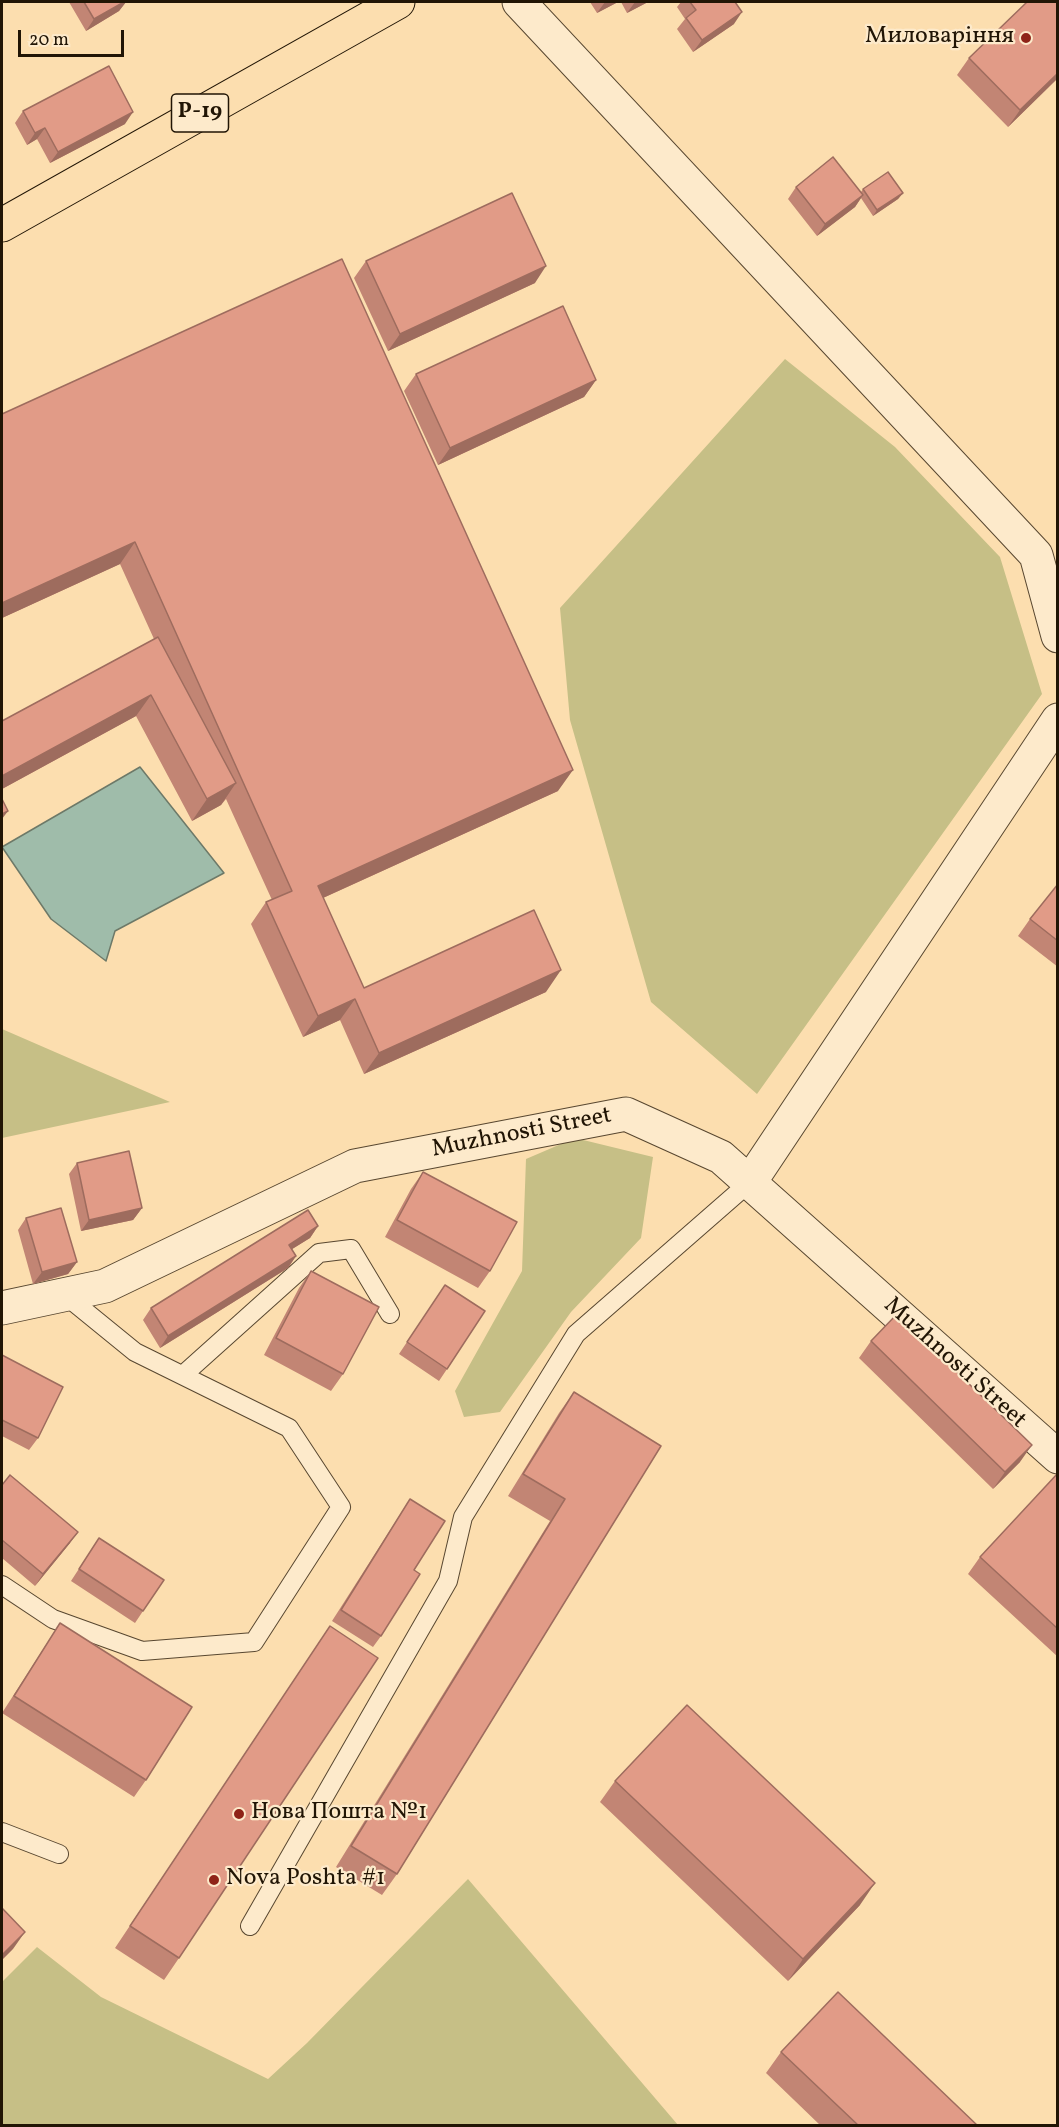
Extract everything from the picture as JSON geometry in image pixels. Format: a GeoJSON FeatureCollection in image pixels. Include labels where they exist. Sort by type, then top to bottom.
{"type":"FeatureCollection","features":[{"type":"Feature","properties":{"kind":"main road","name":"Р-19"},"geometry":{"type":"LineString","coordinates":[[2,225],[398,2]]}},
{"type":"Feature","properties":{"kind":"street"},"geometry":{"type":"LineString","coordinates":[[519,2],[1036,555],[1058,636]]}},
{"type":"Feature","properties":{"kind":"street"},"geometry":{"type":"LineString","coordinates":[[750,1182],[1058,720]]}},
{"type":"Feature","properties":{"kind":"street","name":"Muzhnosti Street"},"geometry":{"type":"LineString","coordinates":[[2,1308],[105,1286],[355,1166],[626,1114],[721,1157],[1058,1457]]}},
{"type":"Feature","properties":{"kind":"lane"},"geometry":{"type":"LineString","coordinates":[[250,1926],[448,1581],[463,1517],[576,1334],[750,1182]]}},
{"type":"Feature","properties":{"kind":"lane"},"geometry":{"type":"LineString","coordinates":[[183,1375],[319,1253],[351,1249],[390,1314]]}},
{"type":"Feature","properties":{"kind":"lane"},"geometry":{"type":"LineString","coordinates":[[2,1585],[53,1619],[142,1651],[254,1642],[341,1507],[289,1428],[135,1352],[65,1295]]}},
{"type":"Feature","properties":{"kind":"lane"},"geometry":{"type":"LineString","coordinates":[[2,1832],[59,1854]]}},
{"type":"Feature","properties":{"kind":"shaded area"},"geometry":{"type":"Polygon","coordinates":[[[785,359],[895,447],[1000,557],[1042,694],[757,1094],[651,1002],[570,720],[560,608],[785,359]]]}},
{"type":"Feature","properties":{"kind":"shaded area"},"geometry":{"type":"Polygon","coordinates":[[[140,767],[224,873],[115,931],[106,961],[51,919],[2,847],[140,767]]]}},
{"type":"Feature","properties":{"kind":"shaded area"},"geometry":{"type":"Polygon","coordinates":[[[2,1029],[170,1102],[2,1138],[2,1029]]]}},
{"type":"Feature","properties":{"kind":"shaded area"},"geometry":{"type":"Polygon","coordinates":[[[575,1138],[653,1157],[641,1238],[571,1312],[500,1412],[464,1417],[455,1391],[522,1271],[526,1159],[575,1138]]]}},
{"type":"Feature","properties":{"kind":"shaded area"},"geometry":{"type":"Polygon","coordinates":[[[468,1879],[678,2125],[2,2125],[2,1982],[37,1947],[101,1997],[268,2079],[307,2043],[468,1879]]]}},
{"type":"Feature","properties":{"kind":"building"},"geometry":{"type":"Polygon","coordinates":[[[84,2],[124,2],[94,19],[84,2]]]}},
{"type":"Feature","properties":{"kind":"building"},"geometry":{"type":"Polygon","coordinates":[[[690,2],[735,2],[742,12],[702,40],[686,18],[696,10],[690,2]]]}},
{"type":"Feature","properties":{"kind":"building","name":"Миловаріння"},"geometry":{"type":"Polygon","coordinates":[[[1027,2],[1058,2],[1058,73],[1020,110],[969,58],[1027,2]]]}},
{"type":"Feature","properties":{"kind":"building"},"geometry":{"type":"Polygon","coordinates":[[[109,66],[133,112],[58,152],[45,128],[35,133],[23,111],[109,66]]]}},
{"type":"Feature","properties":{"kind":"building"},"geometry":{"type":"Polygon","coordinates":[[[833,157],[863,195],[825,224],[796,187],[833,157]]]}},
{"type":"Feature","properties":{"kind":"building"},"geometry":{"type":"Polygon","coordinates":[[[888,172],[903,193],[877,210],[863,189],[888,172]]]}},
{"type":"Feature","properties":{"kind":"building"},"geometry":{"type":"Polygon","coordinates":[[[512,193],[546,266],[400,334],[366,261],[512,193]]]}},
{"type":"Feature","properties":{"kind":"building"},"geometry":{"type":"Polygon","coordinates":[[[342,259],[573,770],[318,886],[364,988],[534,910],[561,970],[379,1053],[355,999],[318,1016],[266,902],[292,891],[135,542],[2,603],[2,414],[342,259]]]}},
{"type":"Feature","properties":{"kind":"building"},"geometry":{"type":"Polygon","coordinates":[[[563,306],[596,380],[450,448],[416,374],[563,306]]]}},
{"type":"Feature","properties":{"kind":"building"},"geometry":{"type":"Polygon","coordinates":[[[158,637],[236,783],[207,799],[151,695],[2,776],[2,721],[158,637]]]}},
{"type":"Feature","properties":{"kind":"building"},"geometry":{"type":"Polygon","coordinates":[[[2,799],[8,811],[2,814],[2,799]]]}},
{"type":"Feature","properties":{"kind":"building"},"geometry":{"type":"Polygon","coordinates":[[[1058,884],[1058,941],[1030,919],[1058,884]]]}},
{"type":"Feature","properties":{"kind":"building"},"geometry":{"type":"Polygon","coordinates":[[[129,1151],[142,1208],[89,1220],[77,1163],[129,1151]]]}},
{"type":"Feature","properties":{"kind":"building"},"geometry":{"type":"Polygon","coordinates":[[[423,1172],[517,1222],[490,1271],[397,1220],[423,1172]]]}},
{"type":"Feature","properties":{"kind":"building"},"geometry":{"type":"Polygon","coordinates":[[[61,1208],[77,1262],[42,1272],[26,1218],[61,1208]]]}},
{"type":"Feature","properties":{"kind":"building"},"geometry":{"type":"Polygon","coordinates":[[[308,1210],[318,1226],[289,1245],[296,1256],[168,1336],[151,1308],[308,1210]]]}},
{"type":"Feature","properties":{"kind":"building"},"geometry":{"type":"Polygon","coordinates":[[[311,1271],[379,1307],[343,1374],[276,1338],[311,1271]]]}},
{"type":"Feature","properties":{"kind":"building"},"geometry":{"type":"Polygon","coordinates":[[[445,1285],[485,1311],[447,1369],[407,1342],[445,1285]]]}},
{"type":"Feature","properties":{"kind":"building"},"geometry":{"type":"Polygon","coordinates":[[[897,1314],[1032,1445],[1005,1472],[871,1341],[897,1314]]]}},
{"type":"Feature","properties":{"kind":"building"},"geometry":{"type":"Polygon","coordinates":[[[2,1355],[63,1387],[38,1438],[2,1420],[2,1355]]]}},
{"type":"Feature","properties":{"kind":"building"},"geometry":{"type":"Polygon","coordinates":[[[574,1392],[661,1446],[397,1874],[351,1846],[565,1499],[523,1474],[574,1392]]]}},
{"type":"Feature","properties":{"kind":"building"},"geometry":{"type":"Polygon","coordinates":[[[1058,1473],[1058,1629],[980,1557],[1058,1473]]]}},
{"type":"Feature","properties":{"kind":"building"},"geometry":{"type":"Polygon","coordinates":[[[10,1475],[78,1532],[43,1574],[2,1540],[2,1485],[10,1475]]]}},
{"type":"Feature","properties":{"kind":"building"},"geometry":{"type":"Polygon","coordinates":[[[410,1499],[445,1521],[414,1570],[420,1574],[381,1636],[341,1610],[410,1499]]]}},
{"type":"Feature","properties":{"kind":"building"},"geometry":{"type":"Polygon","coordinates":[[[99,1538],[164,1580],[143,1611],[79,1569],[99,1538]]]}},
{"type":"Feature","properties":{"kind":"building"},"geometry":{"type":"Polygon","coordinates":[[[60,1623],[192,1707],[146,1780],[14,1696],[60,1623]]]}},
{"type":"Feature","properties":{"kind":"building","name":"Нова Пошта №1"},"geometry":{"type":"Polygon","coordinates":[[[330,1626],[378,1658],[179,1958],[130,1926],[330,1626]]]}},
{"type":"Feature","properties":{"kind":"building"},"geometry":{"type":"Polygon","coordinates":[[[687,1705],[875,1883],[803,1959],[615,1781],[687,1705]]]}},
{"type":"Feature","properties":{"kind":"building"},"geometry":{"type":"Polygon","coordinates":[[[2,1908],[25,1932],[2,1955],[2,1908]]]}},
{"type":"Feature","properties":{"kind":"building"},"geometry":{"type":"Polygon","coordinates":[[[838,1992],[978,2126],[859,2126],[781,2052],[838,1992]]]}},
{"type":"Feature","properties":{"kind":"place","name":"Миловаріння"},"geometry":{"type":"Point","coordinates":[1026,38]}},
{"type":"Feature","properties":{"kind":"place","name":"Нова Пошта №1"},"geometry":{"type":"Point","coordinates":[239,1814]}},
{"type":"Feature","properties":{"kind":"place","name":"Nova Poshta #1"},"geometry":{"type":"Point","coordinates":[214,1880]}}]}
